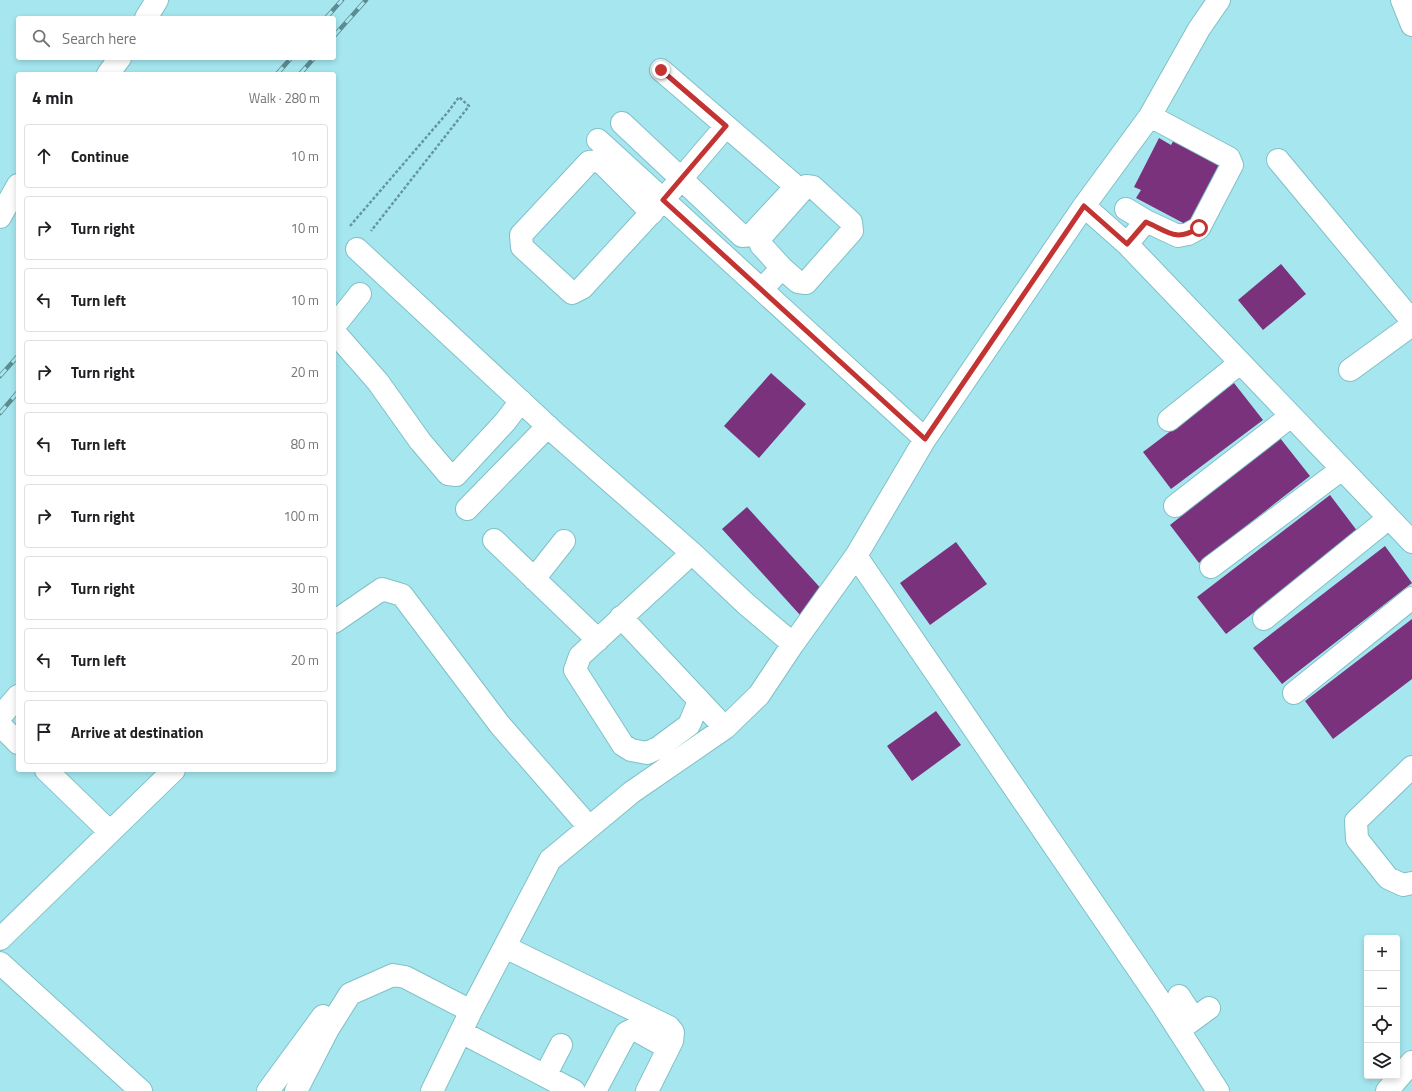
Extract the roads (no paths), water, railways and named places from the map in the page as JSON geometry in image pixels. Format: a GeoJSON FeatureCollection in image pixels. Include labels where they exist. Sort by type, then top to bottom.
{"type":"FeatureCollection","features":[{"type":"Feature","properties":{"kind":"street"},"geometry":{"type":"LineString","coordinates":[[147,16],[157,0]]}},
{"type":"Feature","properties":{"kind":"street"},"geometry":{"type":"LineString","coordinates":[[432,1091],[471,1010],[550,860],[589,826],[632,792],[725,728],[759,695],[793,644],[856,556],[925,439],[1084,206],[1150,116],[1199,29],[1219,0]]}},
{"type":"Feature","properties":{"kind":"street"},"geometry":{"type":"LineString","coordinates":[[1402,0],[1412,24]]}},
{"type":"Feature","properties":{"kind":"street"},"geometry":{"type":"LineString","coordinates":[[110,72],[118,60]]}},
{"type":"Feature","properties":{"kind":"street"},"geometry":{"type":"LineString","coordinates":[[622,123],[742,236],[751,234],[790,193],[792,183],[661,70]]}},
{"type":"Feature","properties":{"kind":"street"},"geometry":{"type":"LineString","coordinates":[[1126,209],[1146,222],[1178,236],[1188,234],[1199,228],[1232,165],[1229,158],[1150,116]]}},
{"type":"Feature","properties":{"kind":"street"},"geometry":{"type":"LineString","coordinates":[[726,126],[658,206],[582,288],[572,292],[522,247],[521,235],[589,162],[600,161],[658,206],[762,290],[925,439]]}},
{"type":"Feature","properties":{"kind":"street"},"geometry":{"type":"LineString","coordinates":[[598,140],[658,206]]}},
{"type":"Feature","properties":{"kind":"street"},"geometry":{"type":"LineString","coordinates":[[1278,160],[1412,321]]}},
{"type":"Feature","properties":{"kind":"street"},"geometry":{"type":"LineString","coordinates":[[0,217],[16,189]]}},
{"type":"Feature","properties":{"kind":"street"},"geometry":{"type":"LineString","coordinates":[[1084,206],[1127,244],[1412,542]]}},
{"type":"Feature","properties":{"kind":"street"},"geometry":{"type":"LineString","coordinates":[[1127,244],[1146,222]]}},
{"type":"Feature","properties":{"kind":"street"},"geometry":{"type":"LineString","coordinates":[[357,249],[548,426],[692,553],[746,604],[793,644]]}},
{"type":"Feature","properties":{"kind":"street"},"geometry":{"type":"LineString","coordinates":[[762,290],[782,268]]}},
{"type":"Feature","properties":{"kind":"street"},"geometry":{"type":"LineString","coordinates":[[336,324],[360,294]]}},
{"type":"Feature","properties":{"kind":"street"},"geometry":{"type":"LineString","coordinates":[[1350,370],[1412,324]]}},
{"type":"Feature","properties":{"kind":"street"},"geometry":{"type":"LineString","coordinates":[[336,334],[378,382],[420,441],[448,474],[456,475],[521,401]]}},
{"type":"Feature","properties":{"kind":"street"},"geometry":{"type":"LineString","coordinates":[[1169,420],[1240,363]]}},
{"type":"Feature","properties":{"kind":"street"},"geometry":{"type":"LineString","coordinates":[[1175,506],[1291,416]]}},
{"type":"Feature","properties":{"kind":"street"},"geometry":{"type":"LineString","coordinates":[[467,509],[533,444],[548,426]]}},
{"type":"Feature","properties":{"kind":"street"},"geometry":{"type":"LineString","coordinates":[[1211,567],[1342,469]]}},
{"type":"Feature","properties":{"kind":"street"},"geometry":{"type":"LineString","coordinates":[[1264,619],[1389,518]]}},
{"type":"Feature","properties":{"kind":"street"},"geometry":{"type":"LineString","coordinates":[[494,540],[598,640]]}},
{"type":"Feature","properties":{"kind":"street"},"geometry":{"type":"LineString","coordinates":[[534,579],[564,541]]}},
{"type":"Feature","properties":{"kind":"street"},"geometry":{"type":"LineString","coordinates":[[692,553],[580,656],[575,670],[623,745],[631,750],[647,753],[658,748],[689,725],[699,701]]}},
{"type":"Feature","properties":{"kind":"street"},"geometry":{"type":"LineString","coordinates":[[856,556],[1162,1002]]}},
{"type":"Feature","properties":{"kind":"street"},"geometry":{"type":"LineString","coordinates":[[336,621],[382,589],[402,595],[500,725],[589,826]]}},
{"type":"Feature","properties":{"kind":"street"},"geometry":{"type":"LineString","coordinates":[[1294,693],[1412,598]]}},
{"type":"Feature","properties":{"kind":"street"},"geometry":{"type":"LineString","coordinates":[[621,618],[725,728]]}},
{"type":"Feature","properties":{"kind":"street"},"geometry":{"type":"LineString","coordinates":[[0,717],[16,698]]}},
{"type":"Feature","properties":{"kind":"street"},"geometry":{"type":"LineString","coordinates":[[0,725],[16,740]]}},
{"type":"Feature","properties":{"kind":"street"},"geometry":{"type":"LineString","coordinates":[[1412,767],[1356,821],[1357,839],[1388,878],[1403,885],[1412,883]]}},
{"type":"Feature","properties":{"kind":"street"},"geometry":{"type":"LineString","coordinates":[[48,772],[110,832]]}},
{"type":"Feature","properties":{"kind":"street"},"geometry":{"type":"LineString","coordinates":[[0,939],[172,772]]}},
{"type":"Feature","properties":{"kind":"street"},"geometry":{"type":"LineString","coordinates":[[505,947],[669,1027],[673,1032],[668,1048],[648,1091]]}},
{"type":"Feature","properties":{"kind":"street"},"geometry":{"type":"LineString","coordinates":[[0,962],[141,1091]]}},
{"type":"Feature","properties":{"kind":"street"},"geometry":{"type":"LineString","coordinates":[[296,1091],[328,1029],[350,994],[393,975],[405,977],[471,1010]]}},
{"type":"Feature","properties":{"kind":"street"},"geometry":{"type":"LineString","coordinates":[[1135,987],[1162,1002],[1187,1022],[1218,1091]]}},
{"type":"Feature","properties":{"kind":"street"},"geometry":{"type":"LineString","coordinates":[[268,1091],[342,990]]}},
{"type":"Feature","properties":{"kind":"street"},"geometry":{"type":"LineString","coordinates":[[586,1091],[629,1008]]}},
{"type":"Feature","properties":{"kind":"street"},"geometry":{"type":"LineString","coordinates":[[595,1091],[626,1033],[634,1029],[668,1048]]}},
{"type":"Feature","properties":{"kind":"street"},"geometry":{"type":"LineString","coordinates":[[461,1032],[574,1091]]}},
{"type":"Feature","properties":{"kind":"street"},"geometry":{"type":"LineString","coordinates":[[545,1076],[561,1045]]}},
{"type":"Feature","properties":{"kind":"street"},"geometry":{"type":"LineString","coordinates":[[1387,1091],[1412,1062]]}},
{"type":"Feature","properties":{"kind":"railway"},"geometry":{"type":"LineString","coordinates":[[328,16],[342,0]]}},
{"type":"Feature","properties":{"kind":"railway"},"geometry":{"type":"LineString","coordinates":[[336,34],[366,0]]}},
{"type":"Feature","properties":{"kind":"railway"},"geometry":{"type":"LineString","coordinates":[[279,72],[289,60]]}},
{"type":"Feature","properties":{"kind":"railway"},"geometry":{"type":"LineString","coordinates":[[302,72],[312,60]]}},
{"type":"Feature","properties":{"kind":"railway"},"geometry":{"type":"LineString","coordinates":[[0,376],[16,358]]}},
{"type":"Feature","properties":{"kind":"railway"},"geometry":{"type":"LineString","coordinates":[[0,413],[16,394]]}}]}
